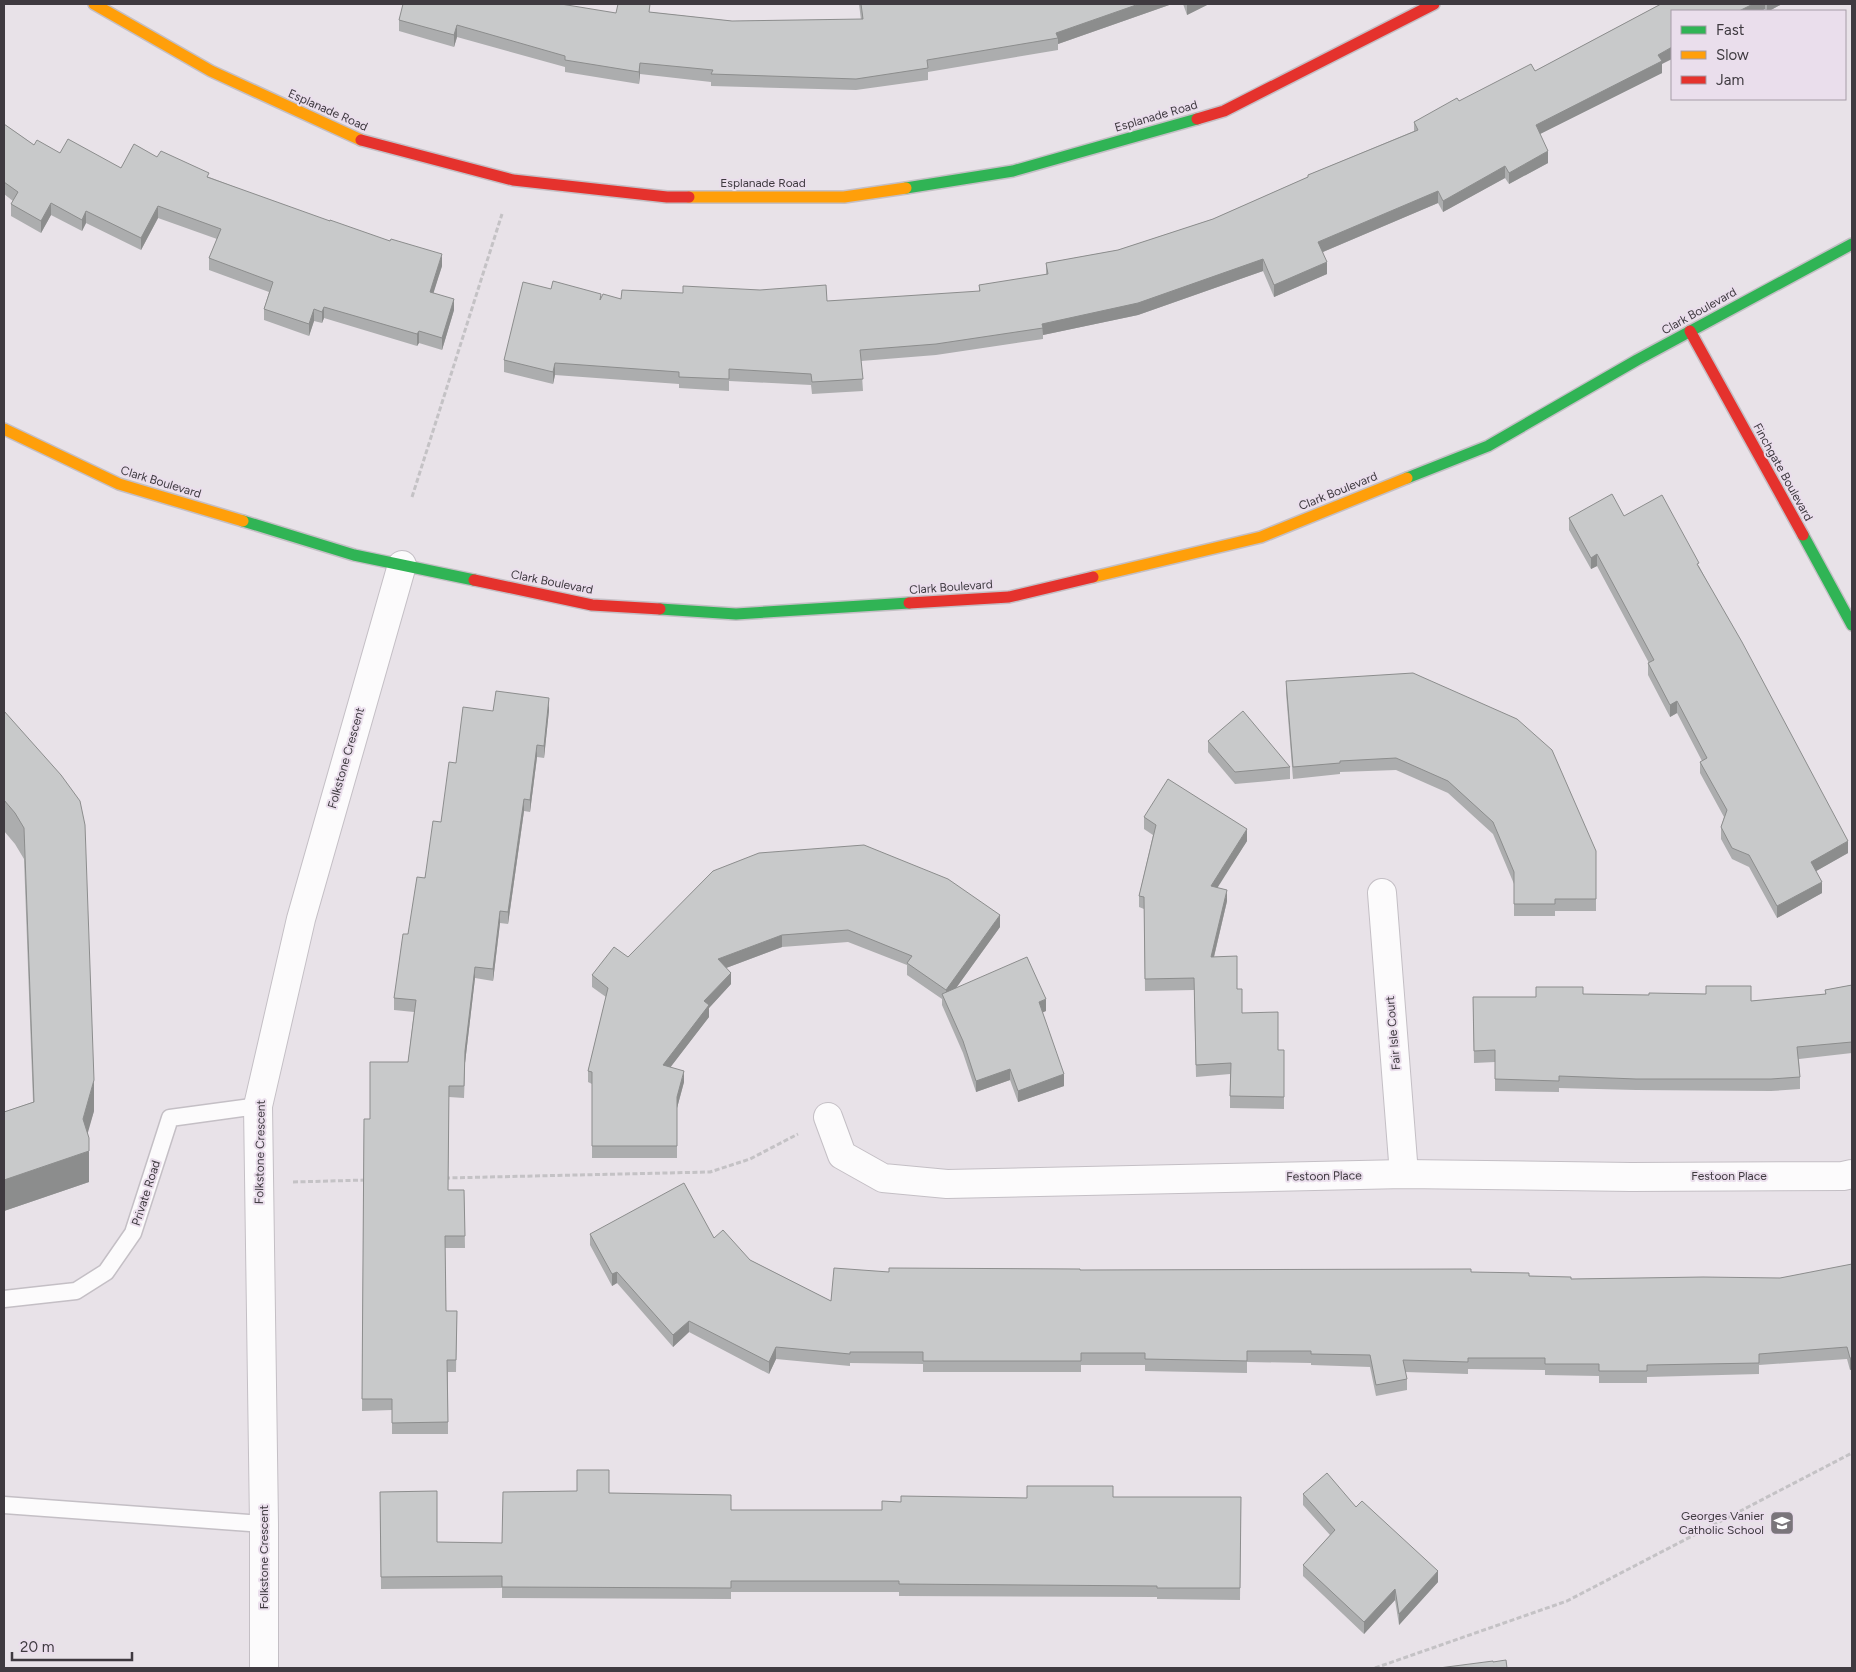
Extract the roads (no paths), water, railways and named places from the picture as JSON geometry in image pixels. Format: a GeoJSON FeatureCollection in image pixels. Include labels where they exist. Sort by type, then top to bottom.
{"type":"FeatureCollection","features":[{"type":"Feature","properties":{"kind":"street","name":"Esplanade Road"},"geometry":{"type":"LineString","coordinates":[[94,4],[210,71],[354,138],[513,180],[667,197],[844,197],[1013,171],[1224,112],[1434,4]]}},
{"type":"Feature","properties":{"kind":"street","name":"Clark Boulevard"},"geometry":{"type":"LineString","coordinates":[[4,429],[119,484],[354,555],[592,605],[736,614],[1009,597],[1261,537],[1488,446],[1690,331],[1852,244]]}},
{"type":"Feature","properties":{"kind":"street","name":"Finchgate Boulevard"},"geometry":{"type":"LineString","coordinates":[[1690,331],[1852,625]]}},
{"type":"Feature","properties":{"kind":"street","name":"Folkstone Crescent"},"geometry":{"type":"LineString","coordinates":[[264,1668],[264,1524],[258,1106],[300,919],[402,565]]}},
{"type":"Feature","properties":{"kind":"street","name":"Fair Isle Court"},"geometry":{"type":"LineString","coordinates":[[1382,893],[1404,1174]]}},
{"type":"Feature","properties":{"kind":"street","name":"Festoon Place"},"geometry":{"type":"LineString","coordinates":[[828,1117],[842,1155],[883,1178],[947,1184],[1404,1174],[1631,1177],[1843,1176],[1852,1174]]}},
{"type":"Feature","properties":{"kind":"lane","name":"Private Road"},"geometry":{"type":"LineString","coordinates":[[4,1299],[76,1291],[106,1272],[133,1234],[170,1118],[258,1106]]}},
{"type":"Feature","properties":{"kind":"lane"},"geometry":{"type":"LineString","coordinates":[[4,1505],[264,1524]]}},
{"type":"Feature","properties":{"kind":"place","name":"Georges Vanier Catholic School"},"geometry":{"type":"Point","coordinates":[1782,1523]}}]}
